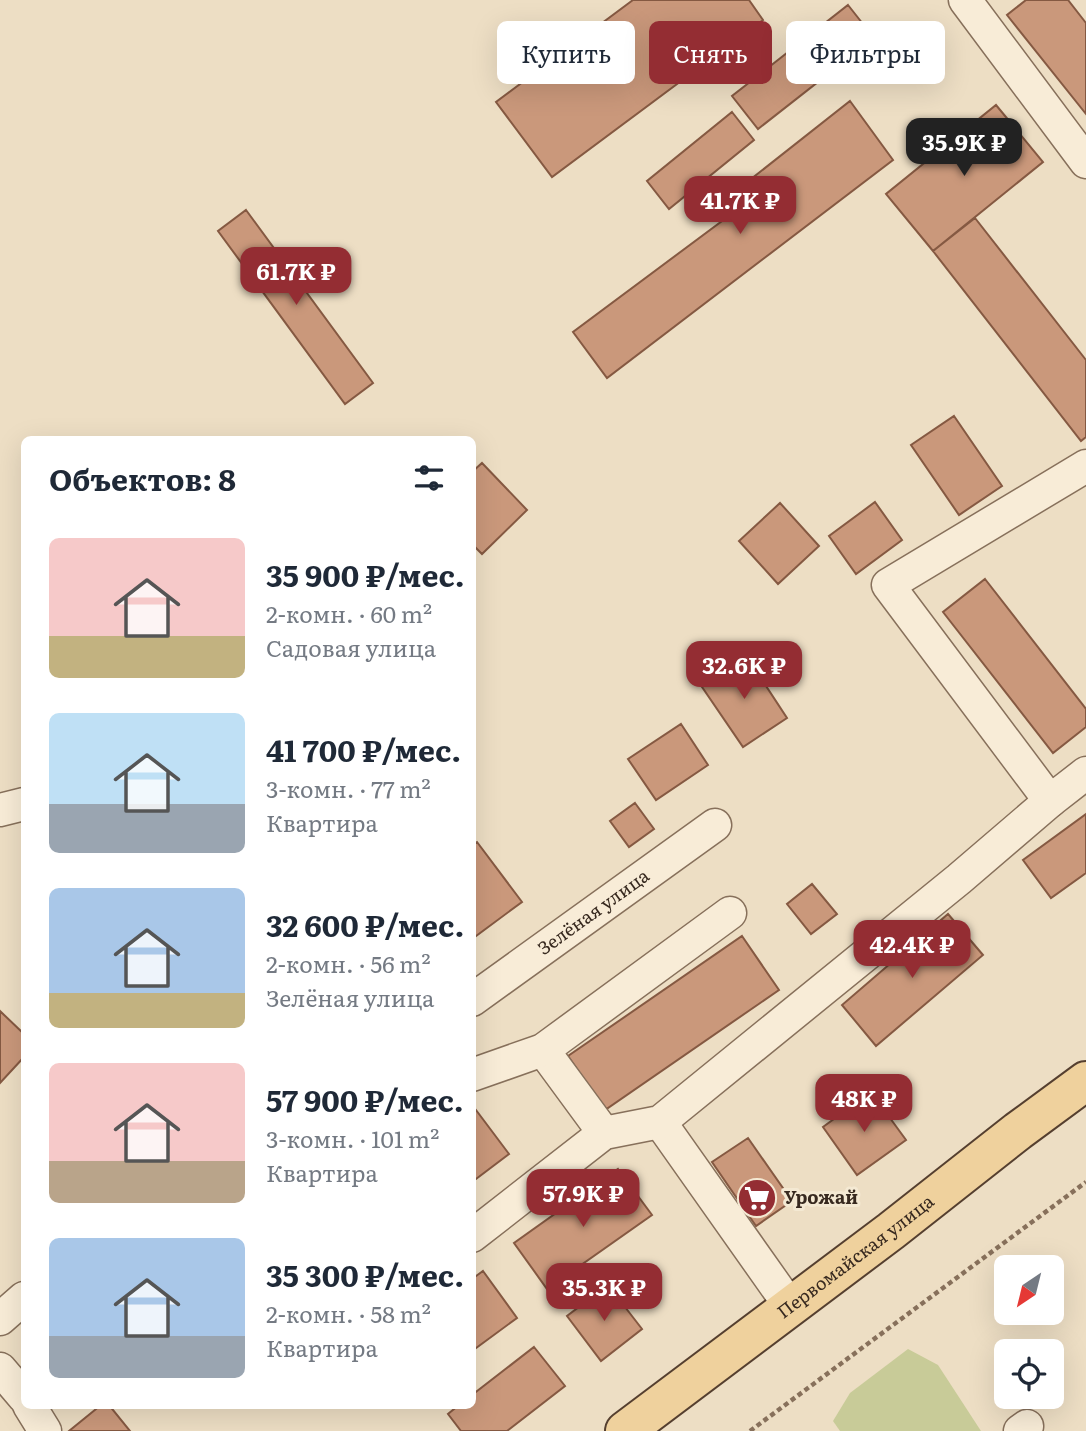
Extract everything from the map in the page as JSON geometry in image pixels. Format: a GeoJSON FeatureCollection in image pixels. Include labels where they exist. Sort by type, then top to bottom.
{"type":"FeatureCollection","features":[{"type":"Feature","properties":{"kind":"main road","name":"Первомайская улица"},"geometry":{"type":"LineString","coordinates":[[625,1431],[1086,1081]]}},
{"type":"Feature","properties":{"kind":"street"},"geometry":{"type":"LineString","coordinates":[[975,3],[1086,162]]}},
{"type":"Feature","properties":{"kind":"street"},"geometry":{"type":"LineString","coordinates":[[1049,801],[888,585],[1086,466]]}},
{"type":"Feature","properties":{"kind":"street"},"geometry":{"type":"LineString","coordinates":[[476,1233],[604,1133],[660,1122],[1086,773]]}},
{"type":"Feature","properties":{"kind":"street"},"geometry":{"type":"LineString","coordinates":[[0,810],[21,805]]}},
{"type":"Feature","properties":{"kind":"street","name":"Зелёная улица"},"geometry":{"type":"LineString","coordinates":[[476,997],[715,825]]}},
{"type":"Feature","properties":{"kind":"street"},"geometry":{"type":"LineString","coordinates":[[476,1075],[543,1050],[730,913]]}},
{"type":"Feature","properties":{"kind":"street"},"geometry":{"type":"LineString","coordinates":[[543,1050],[604,1133]]}},
{"type":"Feature","properties":{"kind":"street"},"geometry":{"type":"LineString","coordinates":[[660,1122],[790,1306]]}},
{"type":"Feature","properties":{"kind":"street"},"geometry":{"type":"LineString","coordinates":[[0,1319],[21,1301]]}},
{"type":"Feature","properties":{"kind":"street"},"geometry":{"type":"LineString","coordinates":[[0,1369],[21,1393]]}},
{"type":"Feature","properties":{"kind":"street"},"geometry":{"type":"LineString","coordinates":[[32,1409],[45,1431]]}},
{"type":"Feature","properties":{"kind":"path"},"geometry":{"type":"LineString","coordinates":[[750,1431],[1086,1182]]}},
{"type":"Feature","properties":{"kind":"green space"},"geometry":{"type":"Polygon","coordinates":[[[908,1349],[938,1365],[981,1431],[840,1431],[833,1421],[850,1393],[908,1349]]]}},
{"type":"Feature","properties":{"kind":"building"},"geometry":{"type":"Polygon","coordinates":[[[633,0],[749,0],[763,20],[649,21],[649,84],[677,84],[552,177],[496,102],[520,84],[635,84],[635,21],[605,21],[633,0]]]}},
{"type":"Feature","properties":{"kind":"building"},"geometry":{"type":"Polygon","coordinates":[[[1026,0],[1068,0],[1086,23],[1086,114],[1007,15],[1026,0]]]}},
{"type":"Feature","properties":{"kind":"building"},"geometry":{"type":"Polygon","coordinates":[[[848,5],[861,21],[828,21],[848,5]]]}},
{"type":"Feature","properties":{"kind":"building"},"geometry":{"type":"Polygon","coordinates":[[[786,54],[786,84],[815,84],[758,129],[732,96],[747,84],[772,84],[772,65],[786,54]]]}},
{"type":"Feature","properties":{"kind":"building"},"geometry":{"type":"Polygon","coordinates":[[[850,101],[893,160],[607,378],[573,332],[722,221],[713,209],[850,101]]]}},
{"type":"Feature","properties":{"kind":"building"},"geometry":{"type":"Polygon","coordinates":[[[996,105],[1043,162],[933,251],[886,194],[996,105]]]}},
{"type":"Feature","properties":{"kind":"building"},"geometry":{"type":"Polygon","coordinates":[[[732,112],[754,140],[669,209],[647,181],[732,112]]]}},
{"type":"Feature","properties":{"kind":"building"},"geometry":{"type":"Polygon","coordinates":[[[246,210],[373,383],[345,404],[218,231],[246,210]]]}},
{"type":"Feature","properties":{"kind":"building"},"geometry":{"type":"Polygon","coordinates":[[[975,218],[1086,360],[1086,437],[1081,441],[933,251],[975,218]]]}},
{"type":"Feature","properties":{"kind":"building"},"geometry":{"type":"Polygon","coordinates":[[[954,416],[1002,486],[959,515],[911,445],[954,416]]]}},
{"type":"Feature","properties":{"kind":"building"},"geometry":{"type":"Polygon","coordinates":[[[482,463],[527,510],[482,554],[476,548],[476,468],[482,463]]]}},
{"type":"Feature","properties":{"kind":"building"},"geometry":{"type":"Polygon","coordinates":[[[875,502],[902,540],[856,574],[829,536],[875,502]]]}},
{"type":"Feature","properties":{"kind":"building"},"geometry":{"type":"Polygon","coordinates":[[[780,503],[819,546],[778,584],[739,541],[780,503]]]}},
{"type":"Feature","properties":{"kind":"building"},"geometry":{"type":"Polygon","coordinates":[[[985,579],[1086,709],[1086,727],[1053,753],[943,612],[985,579]]]}},
{"type":"Feature","properties":{"kind":"building"},"geometry":{"type":"Polygon","coordinates":[[[745,654],[787,718],[743,747],[700,684],[745,654]]]}},
{"type":"Feature","properties":{"kind":"building"},"geometry":{"type":"Polygon","coordinates":[[[681,724],[708,765],[656,800],[628,759],[681,724]]]}},
{"type":"Feature","properties":{"kind":"building"},"geometry":{"type":"Polygon","coordinates":[[[635,803],[654,829],[629,847],[610,821],[635,803]]]}},
{"type":"Feature","properties":{"kind":"building"},"geometry":{"type":"Polygon","coordinates":[[[1086,814],[1086,873],[1051,898],[1023,860],[1086,814]]]}},
{"type":"Feature","properties":{"kind":"building"},"geometry":{"type":"Polygon","coordinates":[[[476,843],[522,902],[476,936],[476,843]]]}},
{"type":"Feature","properties":{"kind":"building"},"geometry":{"type":"Polygon","coordinates":[[[812,884],[837,914],[811,934],[787,904],[812,884]]]}},
{"type":"Feature","properties":{"kind":"building"},"geometry":{"type":"Polygon","coordinates":[[[948,914],[983,955],[876,1046],[842,1005],[948,914]]]}},
{"type":"Feature","properties":{"kind":"building"},"geometry":{"type":"Polygon","coordinates":[[[742,936],[779,990],[605,1110],[568,1056],[742,936]]]}},
{"type":"Feature","properties":{"kind":"building"},"geometry":{"type":"Polygon","coordinates":[[[0,1011],[21,1031],[21,1060],[0,1083],[0,1011]]]}},
{"type":"Feature","properties":{"kind":"building"},"geometry":{"type":"Polygon","coordinates":[[[871,1092],[906,1140],[857,1175],[823,1127],[871,1092]]]}},
{"type":"Feature","properties":{"kind":"building"},"geometry":{"type":"Polygon","coordinates":[[[476,1110],[509,1154],[476,1179],[476,1110]]]}},
{"type":"Feature","properties":{"kind":"building"},"geometry":{"type":"Polygon","coordinates":[[[748,1138],[792,1201],[756,1226],[712,1162],[748,1138]]]}},
{"type":"Feature","properties":{"kind":"building"},"geometry":{"type":"Polygon","coordinates":[[[618,1169],[652,1215],[547,1289],[514,1243],[618,1169]]]}},
{"type":"Feature","properties":{"kind":"building"},"geometry":{"type":"Polygon","coordinates":[[[483,1271],[517,1318],[476,1348],[476,1276],[483,1271]]]}},
{"type":"Feature","properties":{"kind":"building"},"geometry":{"type":"Polygon","coordinates":[[[608,1285],[642,1329],[601,1361],[567,1316],[608,1285]]]}},
{"type":"Feature","properties":{"kind":"building"},"geometry":{"type":"Polygon","coordinates":[[[534,1347],[565,1386],[507,1431],[461,1431],[448,1414],[454,1409],[476,1409],[476,1392],[534,1347]]]}},
{"type":"Feature","properties":{"kind":"building"},"geometry":{"type":"Polygon","coordinates":[[[96,1409],[112,1409],[130,1431],[69,1431],[96,1409]]]}},
{"type":"Feature","properties":{"kind":"place","name":"Урожай"},"geometry":{"type":"Point","coordinates":[757,1198]}}]}
